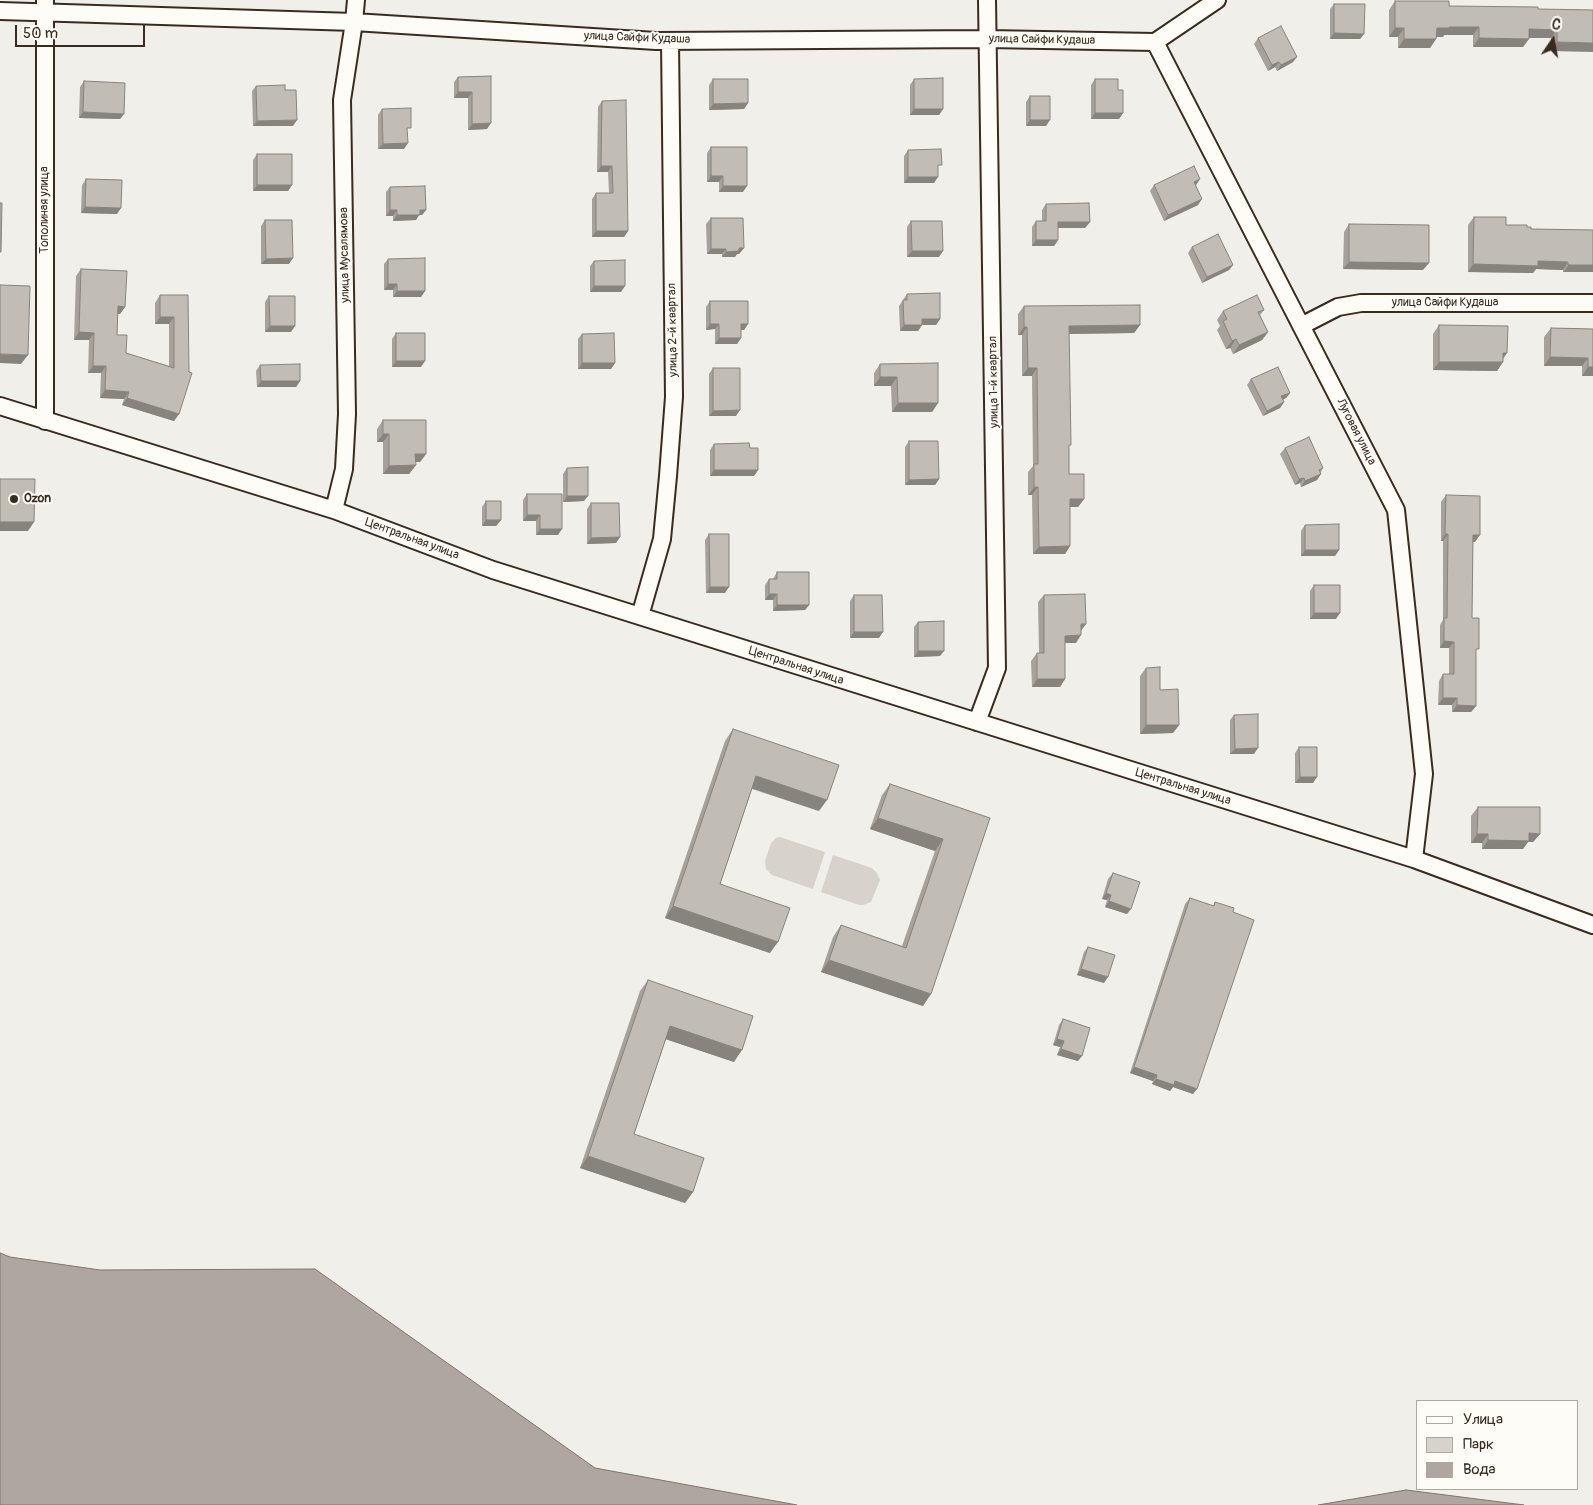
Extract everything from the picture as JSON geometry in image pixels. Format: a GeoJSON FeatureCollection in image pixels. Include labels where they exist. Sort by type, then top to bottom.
{"type":"FeatureCollection","features":[{"type":"Feature","properties":{"kind":"street","name":"улица Мусалямова"},"geometry":{"type":"LineString","coordinates":[[334,510],[344,469],[347,414],[342,100],[356,0]]}},
{"type":"Feature","properties":{"kind":"street","name":"улица 1-й квартал"},"geometry":{"type":"LineString","coordinates":[[976,722],[997,668],[987,0]]}},
{"type":"Feature","properties":{"kind":"street"},"geometry":{"type":"LineString","coordinates":[[1155,42],[1217,0]]}},
{"type":"Feature","properties":{"kind":"street","name":"улица Сайфи Кудаша"},"geometry":{"type":"LineString","coordinates":[[0,11],[45,6],[670,41],[988,38],[1155,42]]}},
{"type":"Feature","properties":{"kind":"street","name":"Тополиная улица"},"geometry":{"type":"LineString","coordinates":[[45,6],[45,421]]}},
{"type":"Feature","properties":{"kind":"street","name":"улица 2-й квартал"},"geometry":{"type":"LineString","coordinates":[[640,616],[662,539],[674,397],[670,41]]}},
{"type":"Feature","properties":{"kind":"street","name":"Луговая улица"},"geometry":{"type":"LineString","coordinates":[[1155,42],[1396,510],[1424,774],[1414,859]]}},
{"type":"Feature","properties":{"kind":"street","name":"улица Сайфи Кудаша"},"geometry":{"type":"LineString","coordinates":[[1301,326],[1338,307],[1361,303],[1593,303]]}},
{"type":"Feature","properties":{"kind":"street","name":"Центральная улица"},"geometry":{"type":"LineString","coordinates":[[0,406],[334,510],[493,570],[1414,859],[1593,925]]}},
{"type":"Feature","properties":{"kind":"green space"},"geometry":{"type":"Polygon","coordinates":[[[780,837],[825,852],[813,889],[772,875],[766,869],[765,861],[771,843],[780,837]]]}},
{"type":"Feature","properties":{"kind":"green space"},"geometry":{"type":"Polygon","coordinates":[[[833,855],[872,868],[877,873],[880,880],[871,902],[859,905],[821,892],[833,855]]]}},
{"type":"Feature","properties":{"kind":"water"},"geometry":{"type":"Polygon","coordinates":[[[0,1253],[10,1257],[100,1270],[315,1269],[595,1468],[797,1505],[0,1505],[0,1253]]]}},
{"type":"Feature","properties":{"kind":"water"},"geometry":{"type":"Polygon","coordinates":[[[1406,1490],[1524,1505],[1318,1505],[1406,1490]]]}},
{"type":"Feature","properties":{"kind":"building"},"geometry":{"type":"Polygon","coordinates":[[[1395,1],[1449,1],[1449,6],[1593,10],[1593,43],[1557,42],[1557,30],[1529,29],[1529,39],[1479,38],[1479,27],[1437,28],[1436,39],[1404,39],[1404,28],[1395,28],[1395,1]]]}},
{"type":"Feature","properties":{"kind":"building"},"geometry":{"type":"Polygon","coordinates":[[[1334,4],[1365,4],[1364,34],[1334,33],[1334,4]]]}},
{"type":"Feature","properties":{"kind":"building"},"geometry":{"type":"Polygon","coordinates":[[[1281,26],[1297,57],[1281,65],[1279,62],[1272,65],[1258,38],[1281,26]]]}},
{"type":"Feature","properties":{"kind":"building"},"geometry":{"type":"Polygon","coordinates":[[[491,76],[491,123],[472,124],[472,92],[458,92],[458,77],[491,76]]]}},
{"type":"Feature","properties":{"kind":"building"},"geometry":{"type":"Polygon","coordinates":[[[943,78],[943,109],[914,109],[914,79],[943,78]]]}},
{"type":"Feature","properties":{"kind":"building"},"geometry":{"type":"Polygon","coordinates":[[[713,79],[748,79],[748,103],[713,104],[713,79]]]}},
{"type":"Feature","properties":{"kind":"building"},"geometry":{"type":"Polygon","coordinates":[[[1095,79],[1118,79],[1118,90],[1123,90],[1123,113],[1095,113],[1095,79]]]}},
{"type":"Feature","properties":{"kind":"building"},"geometry":{"type":"Polygon","coordinates":[[[84,81],[125,83],[124,114],[83,112],[84,81]]]}},
{"type":"Feature","properties":{"kind":"building"},"geometry":{"type":"Polygon","coordinates":[[[285,85],[285,90],[296,90],[297,120],[257,121],[256,86],[285,85]]]}},
{"type":"Feature","properties":{"kind":"building"},"geometry":{"type":"Polygon","coordinates":[[[1030,96],[1050,96],[1050,120],[1030,120],[1030,96]]]}},
{"type":"Feature","properties":{"kind":"building"},"geometry":{"type":"Polygon","coordinates":[[[626,100],[628,231],[596,231],[596,193],[613,193],[612,166],[601,166],[602,101],[626,100]]]}},
{"type":"Feature","properties":{"kind":"building"},"geometry":{"type":"Polygon","coordinates":[[[411,108],[411,128],[407,128],[408,143],[383,144],[382,109],[411,108]]]}},
{"type":"Feature","properties":{"kind":"building"},"geometry":{"type":"Polygon","coordinates":[[[711,147],[747,147],[747,186],[723,186],[723,176],[711,176],[711,147]]]}},
{"type":"Feature","properties":{"kind":"building"},"geometry":{"type":"Polygon","coordinates":[[[941,149],[942,165],[938,165],[938,177],[908,177],[908,150],[941,149]]]}},
{"type":"Feature","properties":{"kind":"building"},"geometry":{"type":"Polygon","coordinates":[[[257,154],[292,154],[292,185],[257,185],[257,154]]]}},
{"type":"Feature","properties":{"kind":"building"},"geometry":{"type":"Polygon","coordinates":[[[1194,166],[1200,179],[1194,182],[1202,199],[1168,215],[1154,185],[1194,166]]]}},
{"type":"Feature","properties":{"kind":"building"},"geometry":{"type":"Polygon","coordinates":[[[86,179],[122,180],[121,208],[85,207],[86,179]]]}},
{"type":"Feature","properties":{"kind":"building"},"geometry":{"type":"Polygon","coordinates":[[[425,186],[426,210],[420,210],[420,215],[397,215],[397,210],[390,210],[390,187],[425,186]]]}},
{"type":"Feature","properties":{"kind":"building"},"geometry":{"type":"Polygon","coordinates":[[[0,203],[2,203],[1,252],[0,252],[0,203]]]}},
{"type":"Feature","properties":{"kind":"building"},"geometry":{"type":"Polygon","coordinates":[[[1089,203],[1090,222],[1058,222],[1058,240],[1036,240],[1036,221],[1046,221],[1046,204],[1089,203]]]}},
{"type":"Feature","properties":{"kind":"building"},"geometry":{"type":"Polygon","coordinates":[[[1474,217],[1506,217],[1506,225],[1527,225],[1531,229],[1593,230],[1593,265],[1568,265],[1568,262],[1538,261],[1538,266],[1473,264],[1474,217]]]}},
{"type":"Feature","properties":{"kind":"building"},"geometry":{"type":"Polygon","coordinates":[[[711,218],[743,218],[744,248],[739,248],[739,251],[726,252],[726,249],[711,249],[711,218]]]}},
{"type":"Feature","properties":{"kind":"building"},"geometry":{"type":"Polygon","coordinates":[[[265,220],[292,220],[293,258],[266,259],[265,220]]]}},
{"type":"Feature","properties":{"kind":"building"},"geometry":{"type":"Polygon","coordinates":[[[911,221],[942,221],[943,251],[912,251],[911,221]]]}},
{"type":"Feature","properties":{"kind":"building"},"geometry":{"type":"Polygon","coordinates":[[[1349,224],[1429,225],[1429,263],[1349,262],[1349,224]]]}},
{"type":"Feature","properties":{"kind":"building"},"geometry":{"type":"Polygon","coordinates":[[[1218,234],[1233,265],[1207,277],[1192,247],[1218,234]]]}},
{"type":"Feature","properties":{"kind":"building"},"geometry":{"type":"Polygon","coordinates":[[[425,258],[425,291],[397,291],[397,284],[388,284],[388,259],[425,258]]]}},
{"type":"Feature","properties":{"kind":"building"},"geometry":{"type":"Polygon","coordinates":[[[625,260],[625,286],[594,286],[594,261],[625,260]]]}},
{"type":"Feature","properties":{"kind":"building"},"geometry":{"type":"Polygon","coordinates":[[[81,269],[127,271],[125,307],[118,306],[117,335],[127,335],[126,353],[174,368],[174,317],[160,317],[160,295],[188,295],[189,372],[192,373],[179,414],[127,398],[129,392],[105,390],[106,366],[93,366],[94,333],[79,332],[81,269]]]}},
{"type":"Feature","properties":{"kind":"building"},"geometry":{"type":"Polygon","coordinates":[[[0,285],[30,286],[28,355],[0,354],[0,285]]]}},
{"type":"Feature","properties":{"kind":"building"},"geometry":{"type":"Polygon","coordinates":[[[940,293],[940,319],[922,319],[922,325],[904,325],[903,300],[907,300],[907,294],[940,293]]]}},
{"type":"Feature","properties":{"kind":"building"},"geometry":{"type":"Polygon","coordinates":[[[1257,295],[1264,310],[1258,312],[1268,332],[1239,345],[1236,339],[1232,341],[1223,321],[1227,319],[1223,311],[1257,295]]]}},
{"type":"Feature","properties":{"kind":"building"},"geometry":{"type":"Polygon","coordinates":[[[269,296],[295,296],[295,326],[270,326],[269,296]]]}},
{"type":"Feature","properties":{"kind":"building"},"geometry":{"type":"Polygon","coordinates":[[[710,301],[748,301],[748,324],[741,324],[741,338],[719,338],[719,324],[710,324],[710,301]]]}},
{"type":"Feature","properties":{"kind":"building"},"geometry":{"type":"Polygon","coordinates":[[[1140,305],[1140,325],[1069,326],[1071,445],[1069,445],[1069,474],[1084,474],[1084,499],[1070,499],[1070,546],[1039,547],[1038,487],[1034,487],[1034,464],[1038,464],[1037,368],[1028,368],[1027,327],[1024,327],[1024,306],[1140,305]]]}},
{"type":"Feature","properties":{"kind":"building"},"geometry":{"type":"Polygon","coordinates":[[[1439,325],[1508,326],[1507,353],[1503,353],[1503,362],[1439,362],[1439,325]]]}},
{"type":"Feature","properties":{"kind":"building"},"geometry":{"type":"Polygon","coordinates":[[[1551,328],[1593,329],[1593,367],[1588,367],[1588,358],[1550,357],[1551,328]]]}},
{"type":"Feature","properties":{"kind":"building"},"geometry":{"type":"Polygon","coordinates":[[[396,333],[425,333],[425,361],[396,361],[396,333]]]}},
{"type":"Feature","properties":{"kind":"building"},"geometry":{"type":"Polygon","coordinates":[[[614,333],[615,363],[582,363],[582,334],[614,333]]]}},
{"type":"Feature","properties":{"kind":"building"},"geometry":{"type":"Polygon","coordinates":[[[938,363],[938,403],[898,403],[897,377],[880,377],[880,364],[938,363]]]}},
{"type":"Feature","properties":{"kind":"building"},"geometry":{"type":"Polygon","coordinates":[[[300,364],[300,381],[261,381],[260,365],[300,364]]]}},
{"type":"Feature","properties":{"kind":"building"},"geometry":{"type":"Polygon","coordinates":[[[1278,367],[1290,393],[1281,396],[1284,402],[1267,411],[1251,379],[1278,367]]]}},
{"type":"Feature","properties":{"kind":"building"},"geometry":{"type":"Polygon","coordinates":[[[713,368],[740,368],[740,410],[713,411],[713,368]]]}},
{"type":"Feature","properties":{"kind":"building"},"geometry":{"type":"Polygon","coordinates":[[[383,420],[426,420],[426,454],[415,454],[416,465],[389,466],[389,434],[383,434],[383,420]]]}},
{"type":"Feature","properties":{"kind":"building"},"geometry":{"type":"Polygon","coordinates":[[[1309,437],[1323,468],[1319,470],[1321,474],[1305,481],[1304,478],[1299,479],[1285,448],[1309,437]]]}},
{"type":"Feature","properties":{"kind":"building"},"geometry":{"type":"Polygon","coordinates":[[[909,441],[938,441],[939,479],[909,480],[909,441]]]}},
{"type":"Feature","properties":{"kind":"building"},"geometry":{"type":"Polygon","coordinates":[[[749,443],[750,448],[758,448],[758,470],[714,470],[714,444],[749,443]]]}},
{"type":"Feature","properties":{"kind":"building"},"geometry":{"type":"Polygon","coordinates":[[[588,467],[588,496],[567,496],[567,468],[588,467]]]}},
{"type":"Feature","properties":{"kind":"building"},"geometry":{"type":"Polygon","coordinates":[[[0,479],[35,479],[34,522],[0,522],[0,479]]]}},
{"type":"Feature","properties":{"kind":"building"},"geometry":{"type":"Polygon","coordinates":[[[527,494],[562,494],[562,529],[540,529],[540,515],[527,515],[527,494]]]}},
{"type":"Feature","properties":{"kind":"building"},"geometry":{"type":"Polygon","coordinates":[[[1446,495],[1480,496],[1480,535],[1473,535],[1472,618],[1479,618],[1479,649],[1476,649],[1476,706],[1457,705],[1457,698],[1443,698],[1443,674],[1454,674],[1454,642],[1444,641],[1444,618],[1447,618],[1448,534],[1445,534],[1446,495]]]}},
{"type":"Feature","properties":{"kind":"building"},"geometry":{"type":"Polygon","coordinates":[[[486,501],[501,501],[501,520],[486,520],[486,501]]]}},
{"type":"Feature","properties":{"kind":"building"},"geometry":{"type":"Polygon","coordinates":[[[591,503],[619,503],[620,537],[591,538],[591,503]]]}},
{"type":"Feature","properties":{"kind":"building"},"geometry":{"type":"Polygon","coordinates":[[[1339,524],[1339,550],[1305,550],[1305,525],[1339,524]]]}},
{"type":"Feature","properties":{"kind":"building"},"geometry":{"type":"Polygon","coordinates":[[[709,534],[729,534],[729,587],[710,587],[709,534]]]}},
{"type":"Feature","properties":{"kind":"building"},"geometry":{"type":"Polygon","coordinates":[[[777,572],[809,572],[809,605],[777,605],[777,594],[769,594],[769,579],[777,579],[777,572]]]}},
{"type":"Feature","properties":{"kind":"building"},"geometry":{"type":"Polygon","coordinates":[[[1314,585],[1340,585],[1340,613],[1314,613],[1314,585]]]}},
{"type":"Feature","properties":{"kind":"building"},"geometry":{"type":"Polygon","coordinates":[[[1085,594],[1086,624],[1081,624],[1081,635],[1065,636],[1065,679],[1037,679],[1037,653],[1044,653],[1044,595],[1085,594]]]}},
{"type":"Feature","properties":{"kind":"building"},"geometry":{"type":"Polygon","coordinates":[[[854,595],[882,595],[883,632],[854,632],[854,595]]]}},
{"type":"Feature","properties":{"kind":"building"},"geometry":{"type":"Polygon","coordinates":[[[944,621],[944,651],[918,651],[918,622],[944,621]]]}},
{"type":"Feature","properties":{"kind":"building"},"geometry":{"type":"Polygon","coordinates":[[[1160,667],[1160,690],[1178,689],[1179,725],[1146,725],[1146,668],[1160,667]]]}},
{"type":"Feature","properties":{"kind":"building"},"geometry":{"type":"Polygon","coordinates":[[[1258,714],[1258,748],[1235,749],[1234,715],[1258,714]]]}},
{"type":"Feature","properties":{"kind":"building"},"geometry":{"type":"Polygon","coordinates":[[[733,729],[839,765],[827,800],[756,776],[720,884],[790,908],[778,942],[673,906],[733,729]]]}},
{"type":"Feature","properties":{"kind":"building"},"geometry":{"type":"Polygon","coordinates":[[[1299,747],[1317,747],[1317,777],[1300,777],[1299,747]]]}},
{"type":"Feature","properties":{"kind":"building"},"geometry":{"type":"Polygon","coordinates":[[[890,784],[990,818],[931,994],[829,960],[841,925],[906,948],[943,839],[878,818],[890,784]]]}},
{"type":"Feature","properties":{"kind":"building"},"geometry":{"type":"Polygon","coordinates":[[[1478,807],[1540,807],[1540,834],[1529,833],[1529,841],[1488,840],[1488,834],[1477,834],[1478,807]]]}},
{"type":"Feature","properties":{"kind":"building"},"geometry":{"type":"Polygon","coordinates":[[[1113,873],[1140,882],[1131,909],[1109,901],[1111,895],[1106,893],[1113,873]]]}},
{"type":"Feature","properties":{"kind":"building"},"geometry":{"type":"Polygon","coordinates":[[[1190,898],[1214,906],[1215,902],[1234,908],[1233,912],[1254,920],[1197,1089],[1175,1081],[1174,1085],[1156,1079],[1157,1075],[1134,1067],[1190,898]]]}},
{"type":"Feature","properties":{"kind":"building"},"geometry":{"type":"Polygon","coordinates":[[[1088,947],[1115,955],[1108,977],[1081,969],[1088,947]]]}},
{"type":"Feature","properties":{"kind":"building"},"geometry":{"type":"Polygon","coordinates":[[[648,980],[753,1016],[742,1050],[670,1026],[634,1134],[704,1158],[693,1192],[588,1156],[648,980]]]}},
{"type":"Feature","properties":{"kind":"building"},"geometry":{"type":"Polygon","coordinates":[[[1063,1019],[1090,1028],[1082,1056],[1061,1049],[1064,1041],[1057,1039],[1063,1019]]]}},
{"type":"Feature","properties":{"kind":"place","name":"Ozon"},"geometry":{"type":"Point","coordinates":[14,499]}}]}
